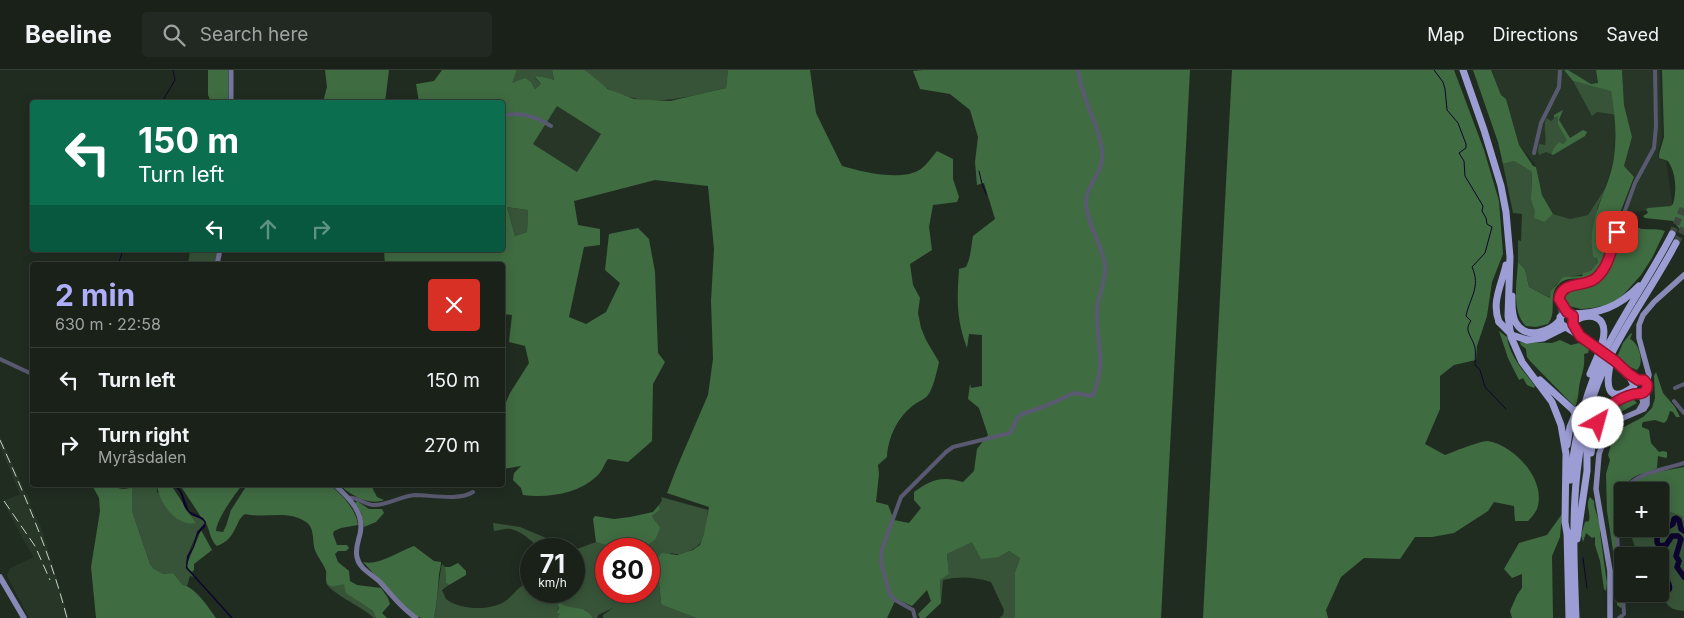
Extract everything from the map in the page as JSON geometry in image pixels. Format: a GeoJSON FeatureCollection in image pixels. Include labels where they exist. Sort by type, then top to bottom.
{"type":"FeatureCollection","features":[{"type":"Feature","properties":{"kind":"highway"},"geometry":{"type":"LineString","coordinates":[[1464,70],[1501,186],[1506,212],[1509,243],[1508,316],[1511,337],[1522,362],[1552,402],[1558,414],[1566,454]]}},
{"type":"Feature","properties":{"kind":"highway"},"geometry":{"type":"LineString","coordinates":[[1464,70],[1485,127],[1506,198],[1512,243],[1511,326],[1520,353],[1536,376],[1573,410],[1582,424],[1587,441],[1587,471]]}},
{"type":"Feature","properties":{"kind":"highway"},"geometry":{"type":"LineString","coordinates":[[1569,618],[1567,534],[1572,461],[1582,410],[1607,348],[1672,234]]}},
{"type":"Feature","properties":{"kind":"highway"},"geometry":{"type":"LineString","coordinates":[[1509,243],[1506,267],[1496,302],[1496,314],[1500,322],[1512,335],[1527,340],[1543,338],[1567,320],[1585,317],[1595,318],[1602,323],[1604,334],[1570,427],[1566,454],[1565,522],[1567,534]]}},
{"type":"Feature","properties":{"kind":"highway"},"geometry":{"type":"LineString","coordinates":[[1576,618],[1574,567],[1575,498],[1580,448],[1594,392],[1614,348],[1676,243]]}},
{"type":"Feature","properties":{"kind":"highway"},"geometry":{"type":"LineString","coordinates":[[1511,287],[1513,315],[1516,323],[1520,328],[1528,332],[1540,332],[1567,320],[1611,308],[1626,299],[1646,279]]}},
{"type":"Feature","properties":{"kind":"highway"},"geometry":{"type":"LineString","coordinates":[[1567,320],[1577,334],[1615,361],[1640,387]]}},
{"type":"Feature","properties":{"kind":"highway"},"geometry":{"type":"LineString","coordinates":[[1614,348],[1608,373],[1608,388],[1618,395],[1640,387]]}},
{"type":"Feature","properties":{"kind":"highway"},"geometry":{"type":"LineString","coordinates":[[1574,567],[1587,471],[1595,431],[1601,416],[1615,402],[1640,387]]}},
{"type":"Feature","properties":{"kind":"main road"},"geometry":{"type":"LineString","coordinates":[[231,70],[231,100]]}},
{"type":"Feature","properties":{"kind":"main road"},"geometry":{"type":"LineString","coordinates":[[1610,618],[1610,571],[1596,489],[1598,463],[1607,435],[1616,424],[1637,412],[1643,403],[1640,387],[1649,375],[1638,336],[1640,322],[1657,298],[1684,275]]}},
{"type":"Feature","properties":{"kind":"main road"},"geometry":{"type":"LineString","coordinates":[[337,487],[358,511],[361,519],[361,530],[356,553],[360,564],[400,606],[416,618]]}},
{"type":"Feature","properties":{"kind":"main road"},"geometry":{"type":"LineString","coordinates":[[0,577],[22,618]]}},
{"type":"Feature","properties":{"kind":"main road"},"geometry":{"type":"LineString","coordinates":[[0,583],[22,618]]}},
{"type":"Feature","properties":{"kind":"street"},"geometry":{"type":"LineString","coordinates":[[915,618],[913,610],[894,600],[890,595],[882,562],[882,549],[901,497],[953,447],[1010,433],[1018,417],[1022,414],[1074,393],[1093,396],[1097,386],[1100,358],[1096,328],[1097,307],[1106,266],[1087,214],[1086,202],[1088,193],[1100,169],[1102,151],[1078,70]]}},
{"type":"Feature","properties":{"kind":"street"},"geometry":{"type":"LineString","coordinates":[[1534,153],[1542,118],[1560,87],[1560,70]]}},
{"type":"Feature","properties":{"kind":"street"},"geometry":{"type":"LineString","coordinates":[[1567,320],[1559,302],[1559,296],[1564,289],[1595,279],[1602,272],[1635,183],[1652,152],[1655,143],[1655,70]]}},
{"type":"Feature","properties":{"kind":"street"},"geometry":{"type":"LineString","coordinates":[[505,115],[524,114],[551,126]]}},
{"type":"Feature","properties":{"kind":"street"},"geometry":{"type":"LineString","coordinates":[[0,359],[30,373]]}},
{"type":"Feature","properties":{"kind":"street"},"geometry":{"type":"LineString","coordinates":[[1675,388],[1684,384]]}},
{"type":"Feature","properties":{"kind":"street"},"geometry":{"type":"LineString","coordinates":[[1674,401],[1684,413]]}},
{"type":"Feature","properties":{"kind":"street"},"geometry":{"type":"LineString","coordinates":[[1631,482],[1638,477],[1684,463]]}},
{"type":"Feature","properties":{"kind":"street"},"geometry":{"type":"LineString","coordinates":[[347,498],[352,497],[368,504],[378,505],[406,496],[464,496],[473,492]]}},
{"type":"Feature","properties":{"kind":"street"},"geometry":{"type":"LineString","coordinates":[[1619,618],[1624,614],[1623,602]]}},
{"type":"Feature","properties":{"kind":"shaded area"},"geometry":{"type":"Polygon","coordinates":[[[1491,70],[1564,70],[1573,81],[1592,115],[1597,112],[1616,115],[1614,157],[1606,187],[1588,215],[1570,219],[1553,214],[1542,195],[1535,164],[1519,145],[1506,99],[1501,95],[1491,70]]]}},
{"type":"Feature","properties":{"kind":"shaded area"},"geometry":{"type":"Polygon","coordinates":[[[1568,70],[1596,70],[1598,83],[1591,84],[1568,70]]]}},
{"type":"Feature","properties":{"kind":"shaded area"},"geometry":{"type":"Polygon","coordinates":[[[1622,70],[1660,70],[1662,137],[1658,158],[1666,161],[1673,208],[1627,213],[1634,178],[1624,166],[1632,137],[1624,105],[1622,70]]]}},
{"type":"Feature","properties":{"kind":"shaded area"},"geometry":{"type":"Polygon","coordinates":[[[557,106],[601,134],[577,172],[533,144],[557,106]]]}},
{"type":"Feature","properties":{"kind":"shaded area"},"geometry":{"type":"Polygon","coordinates":[[[0,436],[26,494],[28,494],[31,506],[42,530],[69,618],[29,618],[7,576],[10,568],[34,557],[3,501],[20,494],[0,447],[0,436]]]}},
{"type":"Feature","properties":{"kind":"shaded area"},"geometry":{"type":"Polygon","coordinates":[[[175,487],[178,487],[182,492],[189,511],[203,518],[206,522],[205,527],[198,534],[194,547],[189,556],[187,567],[233,618],[186,568],[187,556],[193,547],[197,532],[205,523],[188,512],[181,494],[175,487]]]}},
{"type":"Feature","properties":{"kind":"shaded area"},"geometry":{"type":"Polygon","coordinates":[[[1669,578],[1671,582],[1672,591],[1669,593],[1669,578]]]}},
{"type":"Feature","properties":{"kind":"green space"},"geometry":{"type":"Polygon","coordinates":[[[208,70],[228,70],[228,100],[210,100],[208,95],[208,70]]]}},
{"type":"Feature","properties":{"kind":"green space"},"geometry":{"type":"Polygon","coordinates":[[[325,70],[389,70],[385,100],[324,100],[327,87],[325,70]]]}},
{"type":"Feature","properties":{"kind":"green space"},"geometry":{"type":"Polygon","coordinates":[[[442,70],[517,70],[512,83],[525,78],[531,82],[535,89],[541,84],[535,77],[554,80],[552,70],[585,70],[608,89],[634,99],[670,101],[726,88],[728,70],[810,70],[816,113],[842,166],[882,175],[904,175],[921,169],[937,151],[953,159],[953,179],[959,197],[957,202],[933,205],[929,227],[932,250],[910,264],[913,285],[920,298],[918,313],[921,328],[939,362],[930,392],[925,398],[909,409],[899,421],[889,442],[887,457],[878,465],[876,502],[888,505],[894,520],[909,523],[921,508],[914,500],[914,492],[926,484],[937,480],[949,479],[963,482],[974,471],[977,449],[988,435],[979,408],[968,399],[970,384],[971,388],[982,386],[982,335],[969,334],[967,348],[959,318],[958,290],[959,269],[966,267],[968,263],[973,236],[995,219],[984,183],[977,185],[975,162],[978,137],[970,110],[950,94],[920,89],[913,71],[1190,70],[1161,618],[1015,618],[1015,572],[1020,558],[1009,551],[999,557],[981,559],[972,542],[947,554],[949,574],[940,580],[941,603],[925,618],[920,618],[918,614],[931,601],[927,590],[912,606],[896,599],[887,618],[697,618],[663,605],[660,592],[660,555],[662,553],[677,555],[693,550],[700,545],[709,507],[667,493],[708,395],[713,359],[711,301],[714,249],[708,186],[655,180],[574,201],[578,225],[600,229],[600,245],[584,247],[569,317],[586,324],[606,312],[620,283],[605,270],[609,234],[638,228],[649,239],[655,272],[658,353],[665,362],[653,384],[652,441],[628,462],[608,459],[599,474],[572,491],[542,496],[523,495],[521,488],[513,480],[514,473],[521,466],[505,469],[505,404],[529,363],[525,346],[509,342],[512,315],[505,314],[505,262],[385,262],[384,252],[505,252],[505,100],[419,100],[416,84],[434,81],[442,70]],[[557,106],[533,144],[577,172],[601,134],[557,106]],[[507,207],[515,236],[527,232],[528,210],[507,207]]]}},
{"type":"Feature","properties":{"kind":"green space"},"geometry":{"type":"Polygon","coordinates":[[[517,70],[552,70],[554,81],[538,76],[535,78],[541,84],[535,89],[531,82],[511,84],[517,70]]]}},
{"type":"Feature","properties":{"kind":"green space"},"geometry":{"type":"Polygon","coordinates":[[[585,70],[728,70],[726,88],[682,98],[653,100],[638,99],[609,89],[599,83],[585,70]]]}},
{"type":"Feature","properties":{"kind":"green space"},"geometry":{"type":"Polygon","coordinates":[[[1232,70],[1454,70],[1484,150],[1499,201],[1503,254],[1492,282],[1487,316],[1477,346],[1476,360],[1454,365],[1440,376],[1440,409],[1425,444],[1445,455],[1485,441],[1498,444],[1518,457],[1533,476],[1539,498],[1537,509],[1528,521],[1515,521],[1514,506],[1494,502],[1488,511],[1454,533],[1432,537],[1415,537],[1400,559],[1364,558],[1341,577],[1326,610],[1328,618],[1203,618],[1232,70]]]}},
{"type":"Feature","properties":{"kind":"green space"},"geometry":{"type":"Polygon","coordinates":[[[1473,70],[1491,70],[1501,95],[1506,99],[1519,145],[1533,166],[1536,167],[1542,195],[1553,214],[1545,222],[1534,218],[1535,211],[1531,199],[1532,172],[1514,161],[1503,164],[1498,142],[1473,70]]]}},
{"type":"Feature","properties":{"kind":"green space"},"geometry":{"type":"Polygon","coordinates":[[[1564,70],[1568,70],[1591,84],[1598,83],[1596,70],[1622,70],[1624,105],[1632,137],[1624,166],[1634,177],[1598,270],[1588,277],[1568,279],[1559,284],[1555,288],[1552,314],[1548,324],[1536,327],[1526,326],[1518,313],[1517,305],[1518,262],[1525,269],[1529,287],[1550,298],[1551,291],[1563,277],[1582,276],[1583,273],[1593,268],[1598,262],[1597,257],[1594,258],[1592,232],[1614,157],[1615,124],[1611,91],[1573,81],[1564,70]]]}},
{"type":"Feature","properties":{"kind":"green space"},"geometry":{"type":"Polygon","coordinates":[[[1662,70],[1684,70],[1684,234],[1673,221],[1645,218],[1643,216],[1648,213],[1646,209],[1648,208],[1671,206],[1675,193],[1675,182],[1671,166],[1668,161],[1659,158],[1664,137],[1662,70]]]}},
{"type":"Feature","properties":{"kind":"green space"},"geometry":{"type":"Polygon","coordinates":[[[1573,81],[1611,90],[1616,115],[1597,112],[1592,116],[1573,81]]]}},
{"type":"Feature","properties":{"kind":"green space"},"geometry":{"type":"Polygon","coordinates":[[[1563,110],[1559,120],[1570,138],[1583,130],[1587,132],[1585,136],[1553,155],[1551,154],[1559,142],[1563,144],[1567,140],[1558,125],[1558,116],[1554,118],[1554,115],[1563,110]]]}},
{"type":"Feature","properties":{"kind":"green space"},"geometry":{"type":"Polygon","coordinates":[[[1558,115],[1558,125],[1568,140],[1554,148],[1551,154],[1546,152],[1539,155],[1539,144],[1545,145],[1546,118],[1551,121],[1558,115]]]}},
{"type":"Feature","properties":{"kind":"green space"},"geometry":{"type":"Polygon","coordinates":[[[1514,161],[1532,172],[1532,198],[1536,209],[1545,222],[1553,214],[1570,219],[1588,215],[1606,187],[1597,209],[1598,262],[1586,273],[1569,277],[1559,282],[1553,288],[1551,298],[1529,287],[1525,269],[1518,262],[1518,240],[1521,241],[1522,214],[1513,213],[1503,164],[1514,161]]]}},
{"type":"Feature","properties":{"kind":"green space"},"geometry":{"type":"Polygon","coordinates":[[[507,207],[528,210],[527,232],[515,236],[507,207]]]}},
{"type":"Feature","properties":{"kind":"green space"},"geometry":{"type":"Polygon","coordinates":[[[1626,216],[1635,226],[1640,228],[1665,231],[1652,258],[1641,275],[1616,303],[1581,309],[1565,305],[1563,301],[1565,293],[1591,286],[1604,274],[1613,255],[1626,216]]]}},
{"type":"Feature","properties":{"kind":"green space"},"geometry":{"type":"Polygon","coordinates":[[[190,252],[219,252],[217,262],[188,262],[190,252]]]}},
{"type":"Feature","properties":{"kind":"green space"},"geometry":{"type":"Polygon","coordinates":[[[1499,331],[1507,337],[1514,357],[1535,386],[1534,388],[1527,385],[1523,378],[1519,380],[1508,358],[1499,331]]]}},
{"type":"Feature","properties":{"kind":"green space"},"geometry":{"type":"Polygon","coordinates":[[[1631,333],[1630,339],[1636,345],[1641,358],[1641,363],[1637,370],[1626,365],[1617,357],[1623,343],[1631,333]]]}},
{"type":"Feature","properties":{"kind":"green space"},"geometry":{"type":"Polygon","coordinates":[[[1560,340],[1571,345],[1579,343],[1589,349],[1588,353],[1584,354],[1584,368],[1575,407],[1531,362],[1527,357],[1526,349],[1520,342],[1552,343],[1560,340]]]}},
{"type":"Feature","properties":{"kind":"green space"},"geometry":{"type":"Polygon","coordinates":[[[1656,372],[1663,393],[1675,407],[1680,417],[1676,417],[1670,411],[1664,423],[1655,420],[1643,422],[1642,427],[1649,430],[1651,443],[1659,452],[1667,452],[1667,457],[1658,456],[1657,468],[1632,478],[1628,482],[1614,482],[1614,537],[1616,537],[1616,547],[1614,547],[1614,557],[1607,511],[1606,474],[1610,460],[1608,455],[1612,441],[1622,428],[1643,417],[1652,408],[1655,398],[1654,376],[1656,372]]]}},
{"type":"Feature","properties":{"kind":"green space"},"geometry":{"type":"Polygon","coordinates":[[[1628,398],[1637,403],[1621,412],[1615,418],[1612,417],[1608,428],[1598,435],[1601,424],[1602,426],[1606,424],[1606,422],[1602,422],[1609,419],[1608,413],[1628,398]]]}},
{"type":"Feature","properties":{"kind":"green space"},"geometry":{"type":"Polygon","coordinates":[[[1684,467],[1684,523],[1682,516],[1669,512],[1669,482],[1635,482],[1660,472],[1684,467]]]}},
{"type":"Feature","properties":{"kind":"green space"},"geometry":{"type":"Polygon","coordinates":[[[93,487],[115,487],[122,489],[132,487],[132,511],[150,564],[163,574],[173,573],[183,585],[197,594],[216,618],[96,618],[91,567],[100,511],[99,498],[93,487]]]}},
{"type":"Feature","properties":{"kind":"green space"},"geometry":{"type":"Polygon","coordinates":[[[131,487],[157,487],[157,492],[196,523],[191,515],[204,520],[204,526],[189,552],[186,568],[231,618],[194,577],[190,576],[187,586],[183,585],[173,573],[163,574],[153,568],[132,511],[131,487]]]}},
{"type":"Feature","properties":{"kind":"green space"},"geometry":{"type":"Polygon","coordinates":[[[157,487],[172,487],[196,523],[182,521],[175,517],[165,506],[157,487]]]}},
{"type":"Feature","properties":{"kind":"green space"},"geometry":{"type":"Polygon","coordinates":[[[181,487],[241,487],[219,520],[216,531],[223,532],[231,510],[246,487],[332,487],[351,508],[358,525],[334,531],[333,534],[337,545],[347,545],[349,548],[346,551],[338,551],[335,554],[338,562],[349,571],[350,581],[357,585],[381,588],[390,604],[382,613],[387,618],[376,618],[373,611],[346,593],[344,585],[331,586],[327,584],[326,571],[315,550],[311,528],[299,518],[284,515],[245,514],[228,539],[217,546],[181,487]]]}},
{"type":"Feature","properties":{"kind":"green space"},"geometry":{"type":"Polygon","coordinates":[[[343,487],[372,487],[377,497],[384,500],[366,501],[343,487]]]}},
{"type":"Feature","properties":{"kind":"green space"},"geometry":{"type":"Polygon","coordinates":[[[661,497],[708,510],[702,541],[694,549],[687,552],[671,553],[660,567],[660,538],[655,538],[656,522],[652,516],[660,510],[659,505],[662,500],[661,497]]]}},
{"type":"Feature","properties":{"kind":"green space"},"geometry":{"type":"Polygon","coordinates":[[[1590,497],[1594,501],[1600,525],[1607,583],[1606,591],[1595,545],[1595,537],[1592,538],[1586,533],[1583,542],[1581,535],[1585,522],[1589,521],[1588,503],[1590,497]]]}},
{"type":"Feature","properties":{"kind":"green space"},"geometry":{"type":"Polygon","coordinates":[[[357,501],[369,509],[382,509],[384,513],[376,522],[364,527],[361,513],[355,503],[357,501]]]}},
{"type":"Feature","properties":{"kind":"green space"},"geometry":{"type":"Polygon","coordinates":[[[659,505],[660,510],[652,516],[660,528],[656,538],[595,538],[593,519],[595,516],[614,519],[653,512],[659,505]]]}},
{"type":"Feature","properties":{"kind":"green space"},"geometry":{"type":"Polygon","coordinates":[[[1669,512],[1682,516],[1684,523],[1684,611],[1676,610],[1666,602],[1669,602],[1669,547],[1635,547],[1632,537],[1669,537],[1669,512]]]}},
{"type":"Feature","properties":{"kind":"green space"},"geometry":{"type":"Polygon","coordinates":[[[1562,514],[1560,537],[1552,556],[1553,618],[1512,618],[1510,611],[1522,588],[1522,574],[1512,578],[1504,569],[1519,543],[1547,535],[1562,514]]]}},
{"type":"Feature","properties":{"kind":"green space"},"geometry":{"type":"Polygon","coordinates":[[[493,523],[520,527],[546,538],[527,538],[512,529],[494,531],[493,523]]]}},
{"type":"Feature","properties":{"kind":"green space"},"geometry":{"type":"Polygon","coordinates":[[[201,530],[212,550],[194,564],[192,572],[188,569],[187,564],[201,530]]]}},
{"type":"Feature","properties":{"kind":"green space"},"geometry":{"type":"Polygon","coordinates":[[[972,541],[999,557],[1009,551],[1020,558],[1015,572],[1015,618],[999,618],[1003,615],[1004,610],[991,582],[979,579],[943,580],[941,603],[940,580],[949,574],[947,554],[972,541]]]}},
{"type":"Feature","properties":{"kind":"green space"},"geometry":{"type":"Polygon","coordinates":[[[595,542],[595,603],[660,603],[660,592],[661,603],[697,618],[603,618],[603,615],[613,608],[598,615],[597,618],[593,618],[585,610],[559,606],[556,613],[561,614],[558,618],[434,618],[442,564],[445,567],[446,583],[449,585],[442,590],[446,599],[466,607],[482,608],[497,605],[510,598],[520,587],[520,603],[585,603],[585,546],[595,542]]]}},
{"type":"Feature","properties":{"kind":"green space"},"geometry":{"type":"Polygon","coordinates":[[[414,546],[434,561],[441,562],[434,618],[422,618],[408,610],[363,562],[376,562],[414,546]]]}},
{"type":"Feature","properties":{"kind":"green space"},"geometry":{"type":"Polygon","coordinates":[[[458,563],[466,571],[466,575],[449,585],[446,583],[445,567],[458,563]]]}},
{"type":"Feature","properties":{"kind":"green space"},"geometry":{"type":"Polygon","coordinates":[[[326,582],[332,586],[344,585],[358,601],[373,611],[376,618],[339,595],[326,582]]]}},
{"type":"Feature","properties":{"kind":"green space"},"geometry":{"type":"Polygon","coordinates":[[[1617,602],[1622,602],[1621,608],[1617,605],[1617,602]]]}},
{"type":"Feature","properties":{"kind":"green space"},"geometry":{"type":"Polygon","coordinates":[[[558,604],[582,609],[593,618],[558,618],[560,614],[556,613],[559,608],[558,604]]]}},
{"type":"Feature","properties":{"kind":"waterway"},"geometry":{"type":"LineString","coordinates":[[163,100],[175,80],[173,70]]}},
{"type":"Feature","properties":{"kind":"waterway"},"geometry":{"type":"LineString","coordinates":[[1434,70],[1443,82],[1447,110],[1458,123],[1466,144],[1466,148],[1459,153],[1464,161],[1465,176],[1483,206],[1482,211],[1487,224],[1492,227],[1485,253],[1472,267],[1475,286],[1466,316],[1471,321],[1468,331],[1475,348],[1475,365],[1480,370],[1485,387],[1506,409]]}},
{"type":"Feature","properties":{"kind":"waterway"},"geometry":{"type":"LineString","coordinates":[[979,171],[986,194]]}},
{"type":"Feature","properties":{"kind":"waterway"},"geometry":{"type":"LineString","coordinates":[[119,262],[123,252]]}},
{"type":"Feature","properties":{"kind":"waterway"},"geometry":{"type":"LineString","coordinates":[[1669,526],[1676,518],[1679,520],[1681,529],[1684,531]]}},
{"type":"Feature","properties":{"kind":"waterway"},"geometry":{"type":"LineString","coordinates":[[1657,537],[1659,546],[1666,545],[1672,536],[1678,536],[1681,539],[1676,556],[1679,561],[1677,567],[1684,577]]}},
{"type":"Feature","properties":{"kind":"waterway"},"geometry":{"type":"LineString","coordinates":[[1583,558],[1587,588]]}},
{"type":"Feature","properties":{"kind":"tunnel"},"geometry":{"type":"LineString","coordinates":[[1672,234],[1684,206]]}},
{"type":"Feature","properties":{"kind":"tunnel"},"geometry":{"type":"LineString","coordinates":[[1676,243],[1684,228]]}},
{"type":"Feature","properties":{"kind":"railway"},"geometry":{"type":"LineString","coordinates":[[0,440],[46,550],[67,618]]}},
{"type":"Feature","properties":{"kind":"railway"},"geometry":{"type":"LineString","coordinates":[[4,501],[35,546],[50,580]]}},
{"type":"Feature","properties":{"kind":"route"},"geometry":{"type":"LineString","coordinates":[[1598,423],[1603,413],[1611,404],[1627,396],[1644,392],[1647,390],[1647,384],[1644,380],[1638,380],[1629,374],[1620,364],[1580,336],[1573,324],[1573,316],[1561,306],[1559,296],[1567,287],[1588,283],[1600,275],[1606,264],[1617,232]]}}]}
